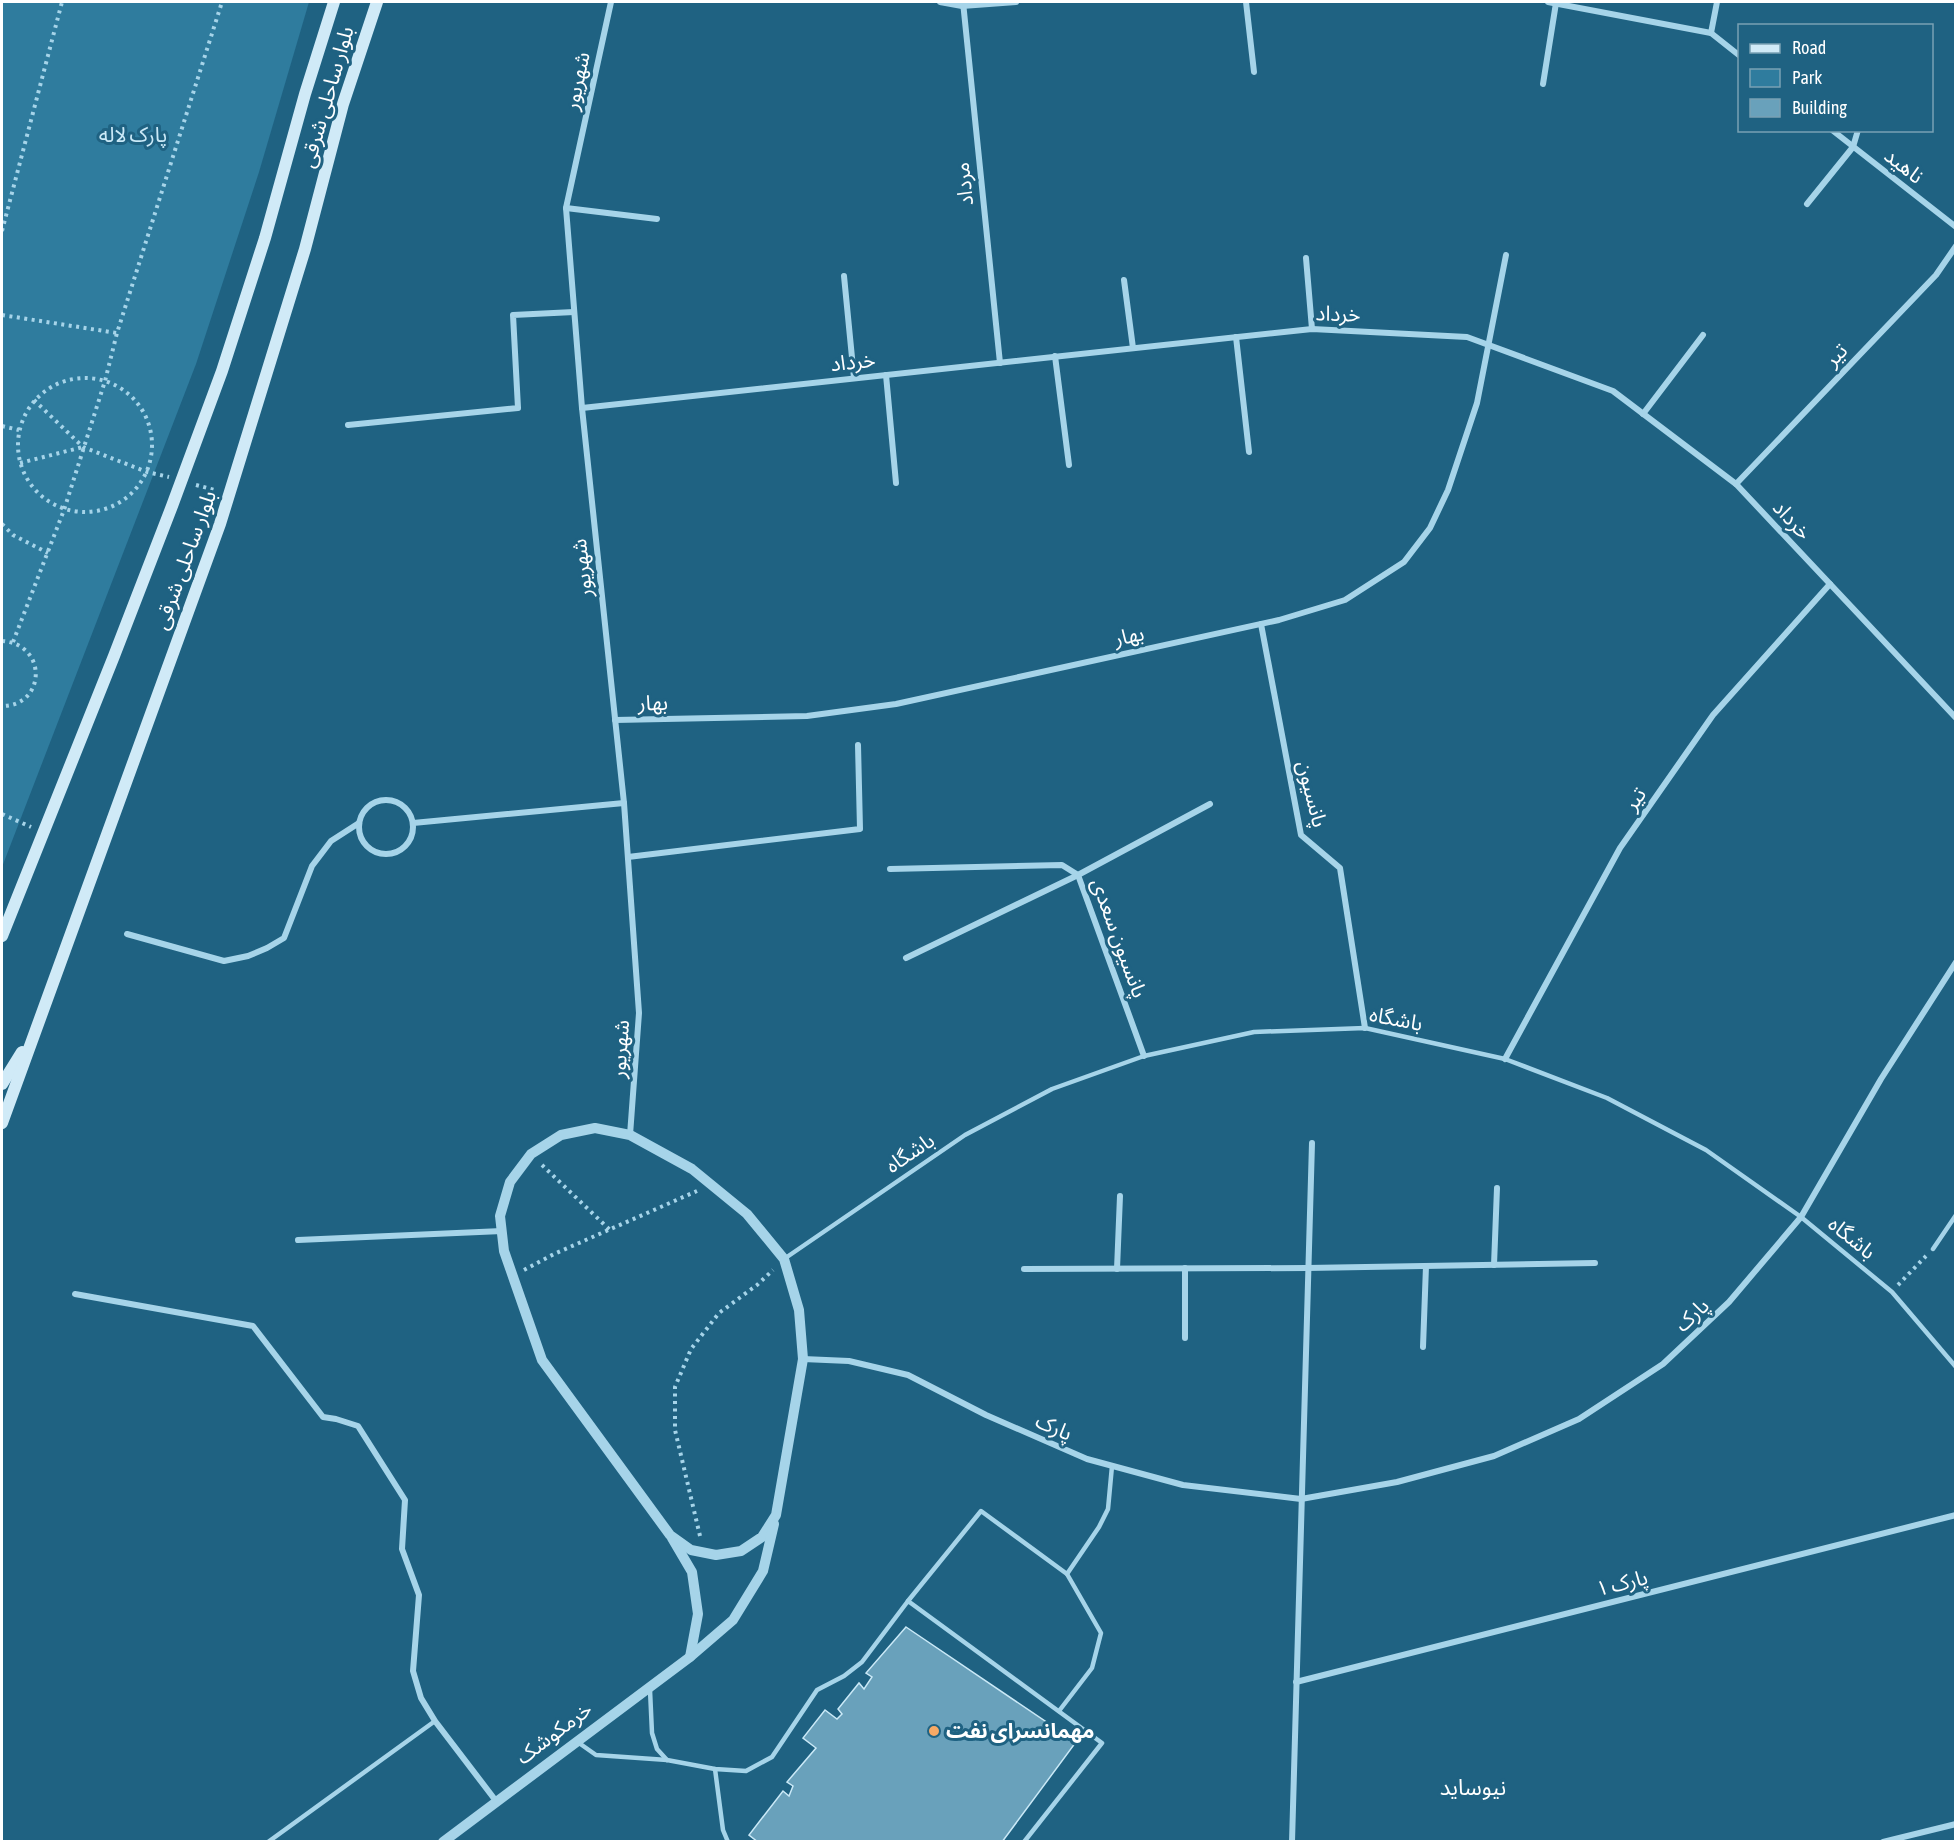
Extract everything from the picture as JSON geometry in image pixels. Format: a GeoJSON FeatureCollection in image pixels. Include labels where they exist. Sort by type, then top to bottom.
{"type":"FeatureCollection","features":[{"type":"Feature","properties":{"kind":"main road","name":"بلوار ساحلی شرقی"},"geometry":{"type":"LineString","coordinates":[[2,936],[182,480],[222,371],[265,238],[305,94],[334,2]]}},
{"type":"Feature","properties":{"kind":"main road","name":"بلوار ساحلی شرقی"},"geometry":{"type":"LineString","coordinates":[[2,1123],[230,495],[305,249],[343,104],[377,2]]}},
{"type":"Feature","properties":{"kind":"main road"},"geometry":{"type":"LineString","coordinates":[[2,1084],[34,1032]]}},
{"type":"Feature","properties":{"kind":"street","name":"شهریور"},"geometry":{"type":"LineString","coordinates":[[611,2],[566,208],[582,408],[624,803],[639,1013],[630,1135]]}},
{"type":"Feature","properties":{"kind":"street"},"geometry":{"type":"LineString","coordinates":[[940,2],[962,4],[1016,2]]}},
{"type":"Feature","properties":{"kind":"street"},"geometry":{"type":"LineString","coordinates":[[1246,2],[1254,72]]}},
{"type":"Feature","properties":{"kind":"street"},"geometry":{"type":"LineString","coordinates":[[1548,2],[1711,33],[1738,54]]}},
{"type":"Feature","properties":{"kind":"street"},"geometry":{"type":"LineString","coordinates":[[1711,33],[1717,2]]}},
{"type":"Feature","properties":{"kind":"street"},"geometry":{"type":"LineString","coordinates":[[1543,84],[1556,3]]}},
{"type":"Feature","properties":{"kind":"street","name":"مرداد"},"geometry":{"type":"LineString","coordinates":[[962,4],[1000,363]]}},
{"type":"Feature","properties":{"kind":"street","name":"ناهید"},"geometry":{"type":"LineString","coordinates":[[1834,132],[1956,227]]}},
{"type":"Feature","properties":{"kind":"street"},"geometry":{"type":"LineString","coordinates":[[1807,204],[1852,147],[1857,132]]}},
{"type":"Feature","properties":{"kind":"street"},"geometry":{"type":"LineString","coordinates":[[566,208],[657,219]]}},
{"type":"Feature","properties":{"kind":"street","name":"تیر"},"geometry":{"type":"LineString","coordinates":[[1736,484],[1936,275],[1956,246]]}},
{"type":"Feature","properties":{"kind":"street","name":"بهار"},"geometry":{"type":"LineString","coordinates":[[615,720],[807,716],[896,704],[1261,624],[1345,600],[1404,562],[1430,528],[1448,490],[1477,403],[1506,255]]}},
{"type":"Feature","properties":{"kind":"street"},"geometry":{"type":"LineString","coordinates":[[1306,258],[1312,328]]}},
{"type":"Feature","properties":{"kind":"street"},"geometry":{"type":"LineString","coordinates":[[844,276],[854,378]]}},
{"type":"Feature","properties":{"kind":"street"},"geometry":{"type":"LineString","coordinates":[[1124,280],[1133,348]]}},
{"type":"Feature","properties":{"kind":"street"},"geometry":{"type":"LineString","coordinates":[[348,424],[518,408],[513,315],[574,312]]}},
{"type":"Feature","properties":{"kind":"street","name":"خرداد"},"geometry":{"type":"LineString","coordinates":[[582,408],[1312,328],[1467,337],[1613,390],[1736,484],[1956,718]]}},
{"type":"Feature","properties":{"kind":"street"},"geometry":{"type":"LineString","coordinates":[[1643,414],[1703,335]]}},
{"type":"Feature","properties":{"kind":"street"},"geometry":{"type":"LineString","coordinates":[[1236,337],[1249,452]]}},
{"type":"Feature","properties":{"kind":"street"},"geometry":{"type":"LineString","coordinates":[[1055,357],[1069,465]]}},
{"type":"Feature","properties":{"kind":"street"},"geometry":{"type":"LineString","coordinates":[[886,375],[896,483]]}},
{"type":"Feature","properties":{"kind":"street","name":"تیر"},"geometry":{"type":"LineString","coordinates":[[1505,1059],[1620,848],[1713,715],[1830,584]]}},
{"type":"Feature","properties":{"kind":"street","name":"پانسیون"},"geometry":{"type":"LineString","coordinates":[[1261,624],[1301,835],[1340,868],[1365,1028]]}},
{"type":"Feature","properties":{"kind":"street"},"geometry":{"type":"LineString","coordinates":[[628,857],[860,829],[858,744]]}},
{"type":"Feature","properties":{"kind":"street"},"geometry":{"type":"LineString","coordinates":[[390,800],[406,808],[413,823],[413,833],[403,848],[395,853],[376,853],[368,848],[359,832],[359,823],[361,814],[373,802],[390,800]]}},
{"type":"Feature","properties":{"kind":"street"},"geometry":{"type":"LineString","coordinates":[[413,823],[624,803]]}},
{"type":"Feature","properties":{"kind":"street"},"geometry":{"type":"LineString","coordinates":[[906,958],[1078,874],[1210,804]]}},
{"type":"Feature","properties":{"kind":"street"},"geometry":{"type":"LineString","coordinates":[[127,934],[224,961],[248,956],[267,948],[284,938],[312,866],[331,841],[359,823]]}},
{"type":"Feature","properties":{"kind":"street","name":"پانسیون سعدی"},"geometry":{"type":"LineString","coordinates":[[890,869],[1062,865],[1078,874],[1144,1056]]}},
{"type":"Feature","properties":{"kind":"street","name":"پارک"},"geometry":{"type":"LineString","coordinates":[[803,1359],[849,1361],[908,1375],[986,1415],[1087,1459],[1183,1485],[1301,1499],[1397,1482],[1494,1456],[1579,1419],[1663,1364],[1729,1302],[1801,1217],[1881,1079],[1956,963]]}},
{"type":"Feature","properties":{"kind":"street"},"geometry":{"type":"LineString","coordinates":[[690,1657],[698,1614],[692,1572],[670,1534],[542,1360],[504,1251],[500,1216],[510,1182],[531,1154],[561,1135],[595,1128],[630,1135],[692,1169],[747,1214],[784,1259]]}},
{"type":"Feature","properties":{"kind":"street"},"geometry":{"type":"LineString","coordinates":[[1292,1842],[1312,1143]]}},
{"type":"Feature","properties":{"kind":"street"},"geometry":{"type":"LineString","coordinates":[[1494,1265],[1497,1188]]}},
{"type":"Feature","properties":{"kind":"street"},"geometry":{"type":"LineString","coordinates":[[1117,1269],[1120,1196]]}},
{"type":"Feature","properties":{"kind":"street"},"geometry":{"type":"LineString","coordinates":[[298,1240],[502,1231]]}},
{"type":"Feature","properties":{"kind":"street","name":"خرمکوشک"},"geometry":{"type":"LineString","coordinates":[[443,1842],[690,1657],[733,1620],[763,1571],[776,1515],[803,1359],[800,1310],[784,1259]]}},
{"type":"Feature","properties":{"kind":"street"},"geometry":{"type":"LineString","coordinates":[[1023,1269],[1307,1268],[1596,1263]]}},
{"type":"Feature","properties":{"kind":"street"},"geometry":{"type":"LineString","coordinates":[[1423,1347],[1426,1266]]}},
{"type":"Feature","properties":{"kind":"street"},"geometry":{"type":"LineString","coordinates":[[1185,1268],[1185,1338]]}},
{"type":"Feature","properties":{"kind":"street"},"geometry":{"type":"LineString","coordinates":[[75,1294],[253,1326],[323,1417],[358,1426],[405,1500],[402,1549],[419,1595],[413,1671],[421,1698],[435,1721],[496,1801]]}},
{"type":"Feature","properties":{"kind":"street"},"geometry":{"type":"LineString","coordinates":[[670,1534],[691,1550],[716,1555],[741,1551],[762,1537],[776,1515]]}},
{"type":"Feature","properties":{"kind":"street","name":"پارک ۱"},"geometry":{"type":"LineString","coordinates":[[1296,1682],[1956,1515]]}},
{"type":"Feature","properties":{"kind":"street"},"geometry":{"type":"LineString","coordinates":[[1882,1842],[1956,1824]]}},
{"type":"Feature","properties":{"kind":"lane"},"geometry":{"type":"LineString","coordinates":[[1950,972],[1956,977]]}},
{"type":"Feature","properties":{"kind":"lane","name":"باشگاه"},"geometry":{"type":"LineString","coordinates":[[784,1259],[965,1135],[1052,1089],[1144,1056],[1254,1032],[1365,1028],[1505,1059],[1607,1098],[1707,1150],[1801,1217],[1892,1292],[1956,1367]]}},
{"type":"Feature","properties":{"kind":"lane"},"geometry":{"type":"LineString","coordinates":[[1934,1249],[1956,1215]]}},
{"type":"Feature","properties":{"kind":"lane"},"geometry":{"type":"LineString","coordinates":[[1067,1574],[1099,1527],[1108,1509],[1112,1466]]}},
{"type":"Feature","properties":{"kind":"lane"},"geometry":{"type":"LineString","coordinates":[[577,1741],[596,1755],[668,1760],[715,1769],[746,1771],[772,1757],[817,1690],[844,1676],[862,1662],[908,1600],[981,1511],[1067,1574],[1101,1633],[1092,1668],[1059,1712]]}},
{"type":"Feature","properties":{"kind":"lane"},"geometry":{"type":"LineString","coordinates":[[908,1600],[1101,1743],[1024,1842]]}},
{"type":"Feature","properties":{"kind":"lane"},"geometry":{"type":"LineString","coordinates":[[650,1686],[652,1733],[657,1749],[668,1760]]}},
{"type":"Feature","properties":{"kind":"lane"},"geometry":{"type":"LineString","coordinates":[[268,1842],[435,1721]]}},
{"type":"Feature","properties":{"kind":"lane"},"geometry":{"type":"LineString","coordinates":[[715,1769],[723,1830],[728,1842]]}},
{"type":"Feature","properties":{"kind":"path"},"geometry":{"type":"LineString","coordinates":[[2,231],[62,2]]}},
{"type":"Feature","properties":{"kind":"path"},"geometry":{"type":"LineString","coordinates":[[13,642],[64,510],[105,381],[117,333],[222,2]]}},
{"type":"Feature","properties":{"kind":"path"},"geometry":{"type":"LineString","coordinates":[[2,315],[117,333]]}},
{"type":"Feature","properties":{"kind":"path"},"geometry":{"type":"LineString","coordinates":[[86,378],[105,381],[122,388],[147,416],[152,434],[152,453],[147,472],[137,489],[122,502],[104,510],[84,513],[64,510],[45,500],[29,483],[20,463],[17,447],[19,430],[34,400],[49,388],[67,380],[86,378]]}},
{"type":"Feature","properties":{"kind":"path"},"geometry":{"type":"LineString","coordinates":[[34,400],[83,447],[147,472],[230,495]]}},
{"type":"Feature","properties":{"kind":"path"},"geometry":{"type":"LineString","coordinates":[[2,426],[19,430]]}},
{"type":"Feature","properties":{"kind":"path"},"geometry":{"type":"LineString","coordinates":[[20,463],[83,447]]}},
{"type":"Feature","properties":{"kind":"path"},"geometry":{"type":"LineString","coordinates":[[2,524],[13,535],[48,553]]}},
{"type":"Feature","properties":{"kind":"path"},"geometry":{"type":"LineString","coordinates":[[2,640],[23,647],[31,655],[36,676],[27,696],[19,702],[2,706]]}},
{"type":"Feature","properties":{"kind":"path"},"geometry":{"type":"LineString","coordinates":[[2,814],[44,832]]}},
{"type":"Feature","properties":{"kind":"path"},"geometry":{"type":"LineString","coordinates":[[531,1154],[610,1230]]}},
{"type":"Feature","properties":{"kind":"path"},"geometry":{"type":"LineString","coordinates":[[513,1276],[554,1254],[711,1184]]}},
{"type":"Feature","properties":{"kind":"path"},"geometry":{"type":"LineString","coordinates":[[1892,1292],[1934,1249]]}},
{"type":"Feature","properties":{"kind":"path"},"geometry":{"type":"LineString","coordinates":[[703,1552],[675,1430],[675,1387],[691,1349],[719,1313],[757,1285],[784,1259]]}},
{"type":"Feature","properties":{"kind":"green space","name":"پارک لاله"},"geometry":{"type":"Polygon","coordinates":[[[2,2],[309,2],[259,172],[196,364],[2,867],[2,2]]]}},
{"type":"Feature","properties":{"kind":"building","name":"مهمانسرای نفت"},"geometry":{"type":"Polygon","coordinates":[[[906,1627],[1076,1742],[1002,1842],[758,1842],[749,1835],[783,1791],[789,1796],[793,1786],[787,1782],[816,1748],[803,1738],[825,1710],[837,1719],[842,1714],[838,1709],[859,1683],[864,1689],[872,1677],[866,1673],[906,1627]]]}},
{"type":"Feature","properties":{"kind":"place","name":"مهمانسرای نفت"},"geometry":{"type":"Point","coordinates":[934,1731]}},
{"type":"Feature","properties":{"kind":"district","name":"نیوساید"},"geometry":{"type":"Point","coordinates":[1473,1787]}}]}
